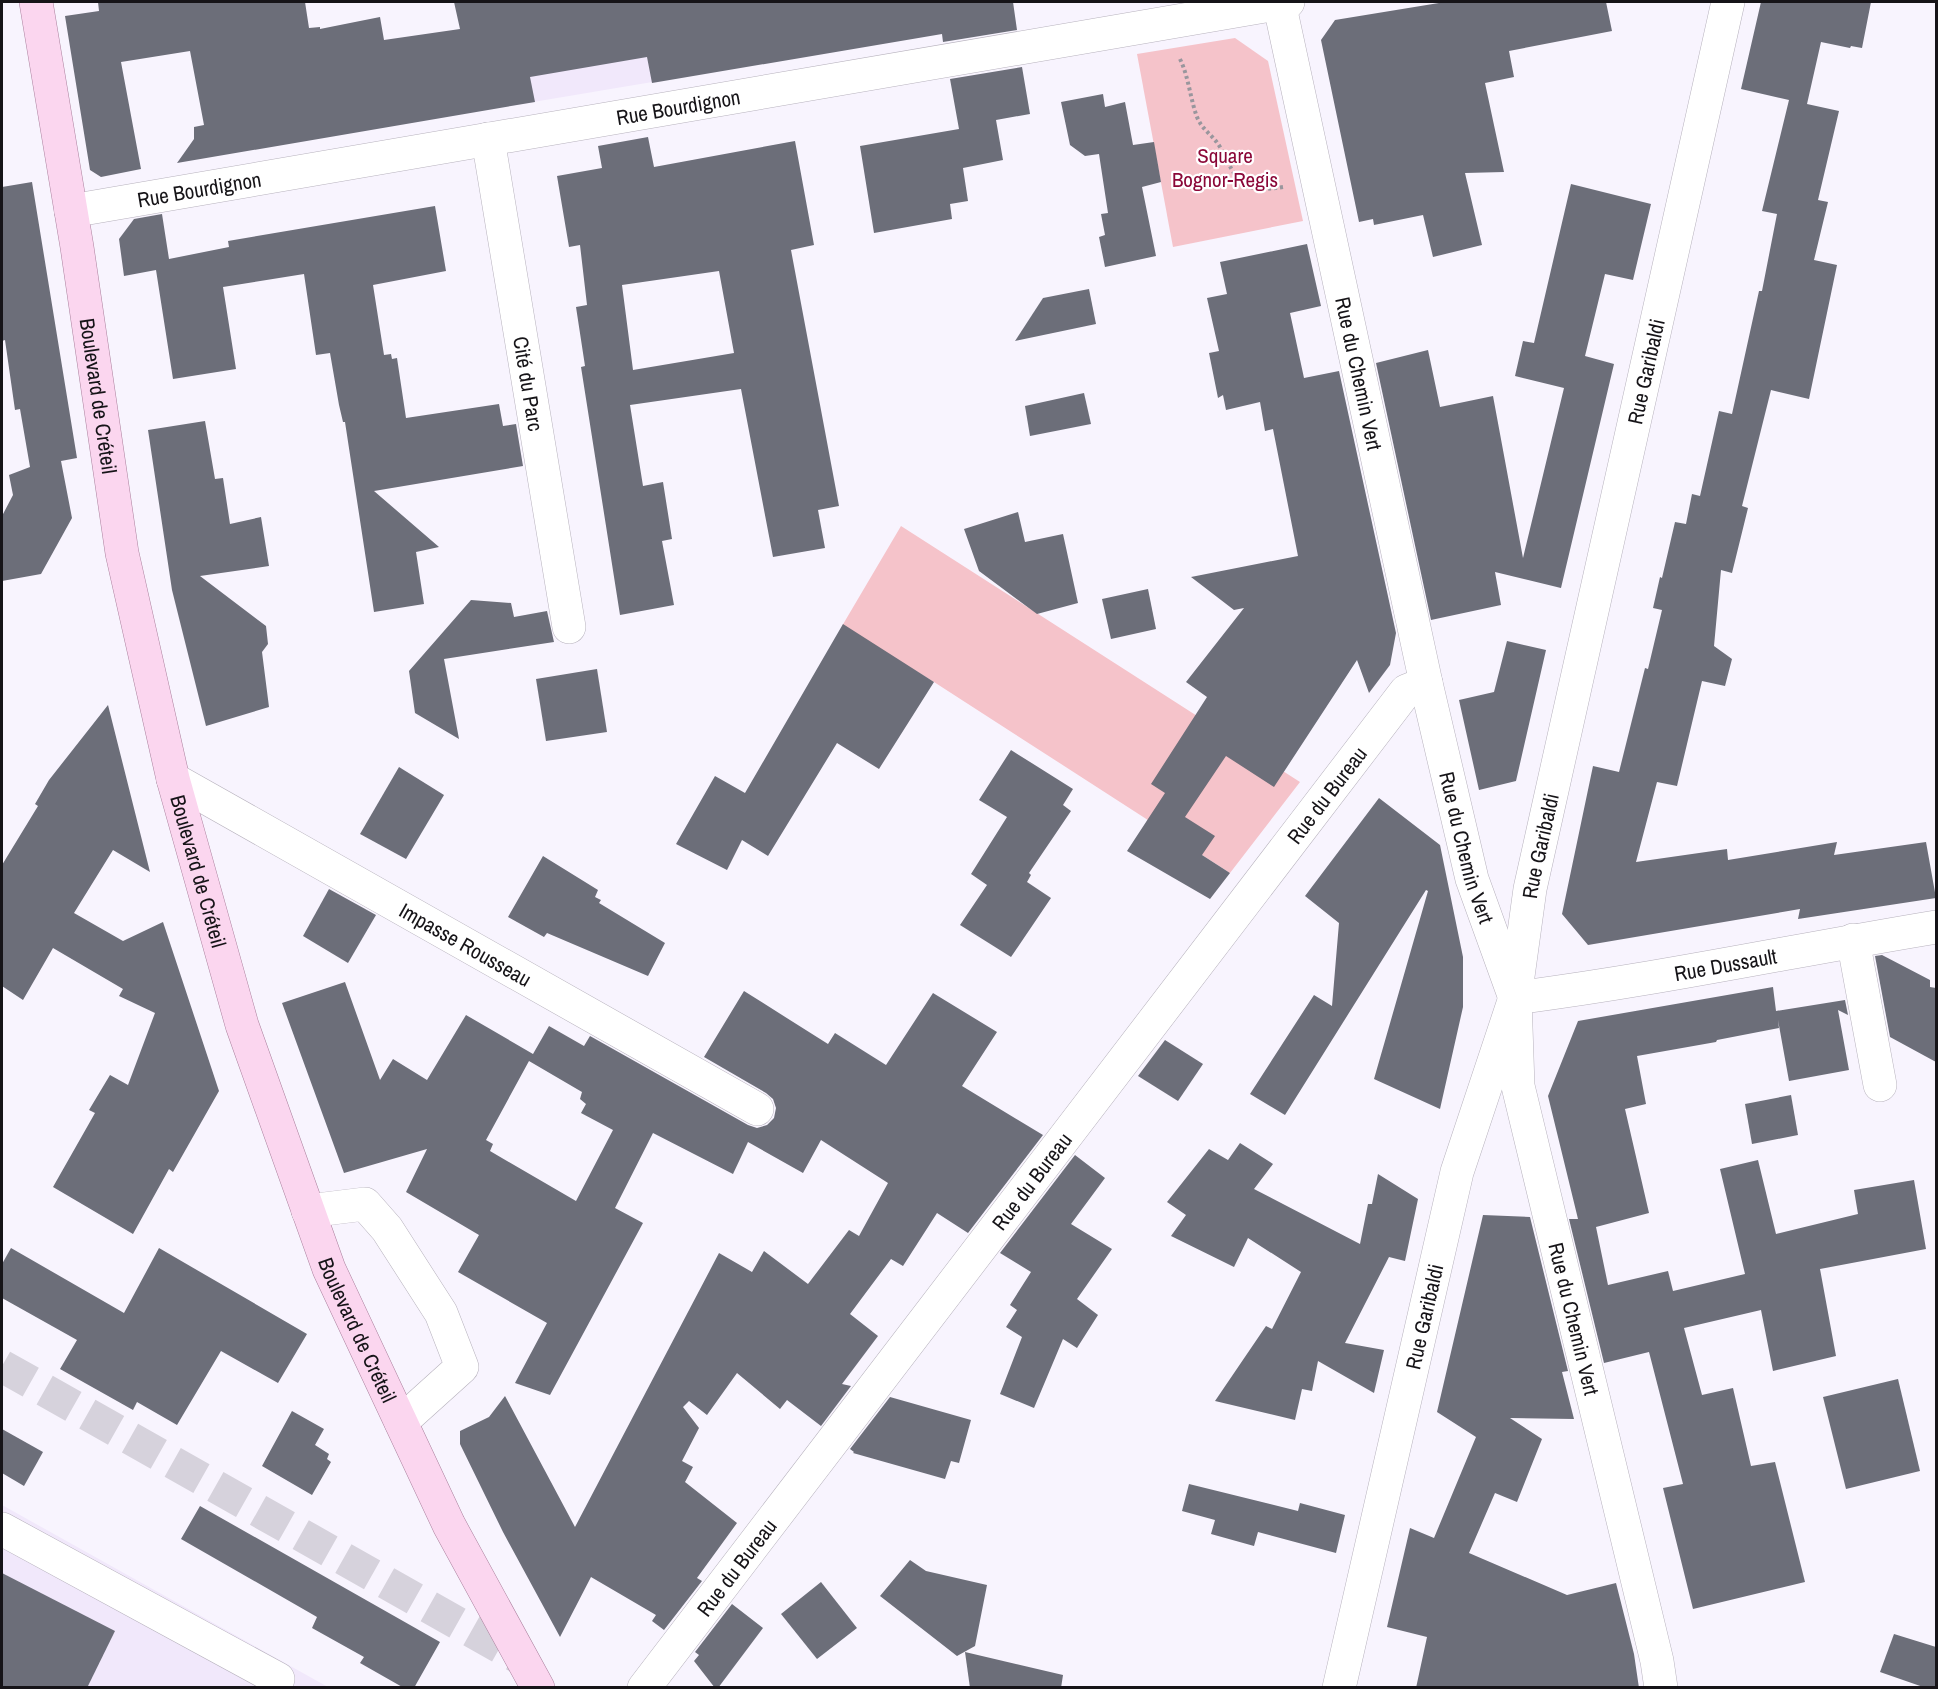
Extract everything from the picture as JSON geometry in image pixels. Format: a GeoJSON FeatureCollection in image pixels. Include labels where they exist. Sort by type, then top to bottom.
{"type":"FeatureCollection","features":[{"type":"Feature","properties":{"kind":"main road","name":"Boulevard de Créteil"},"geometry":{"type":"LineString","coordinates":[[36,2],[122,554],[173,779],[242,1025],[329,1269],[449,1525],[538,1688]]}},
{"type":"Feature","properties":{"kind":"street","name":"Rue Bourdignon"},"geometry":{"type":"LineString","coordinates":[[70,211],[1282,2]]}},
{"type":"Feature","properties":{"kind":"street","name":"Rue du Chemin Vert"},"geometry":{"type":"LineString","coordinates":[[1282,2],[1426,684],[1472,879],[1515,998],[1518,1086],[1655,1649],[1661,1688]]}},
{"type":"Feature","properties":{"kind":"street","name":"Rue Garibaldi"},"geometry":{"type":"LineString","coordinates":[[1339,1688],[1457,1172],[1515,998],[1530,889],[1728,2]]}},
{"type":"Feature","properties":{"kind":"street","name":"Cité du Parc"},"geometry":{"type":"LineString","coordinates":[[488,139],[568,627]]}},
{"type":"Feature","properties":{"kind":"street","name":"Rue du Bureau"},"geometry":{"type":"LineString","coordinates":[[644,1688],[1406,691],[1426,684]]}},
{"type":"Feature","properties":{"kind":"street","name":"Impasse Rousseau"},"geometry":{"type":"LineString","coordinates":[[173,779],[757,1109]]}},
{"type":"Feature","properties":{"kind":"street","name":"Rue Dussault"},"geometry":{"type":"LineString","coordinates":[[1515,998],[1571,991],[1853,940],[1933,932]]}},
{"type":"Feature","properties":{"kind":"street"},"geometry":{"type":"LineString","coordinates":[[1853,940],[1880,1085]]}},
{"type":"Feature","properties":{"kind":"street"},"geometry":{"type":"LineString","coordinates":[[308,1211],[365,1204],[387,1229],[441,1313],[462,1367],[401,1422]]}},
{"type":"Feature","properties":{"kind":"street"},"geometry":{"type":"LineString","coordinates":[[2,1529],[278,1679]]}},
{"type":"Feature","properties":{"kind":"path"},"geometry":{"type":"LineString","coordinates":[[1179,55],[1186,71],[1198,119],[1219,146],[1233,174],[1242,185],[1266,190],[1286,187]]}},
{"type":"Feature","properties":{"kind":"shaded area"},"geometry":{"type":"Polygon","coordinates":[[[482,2],[736,2],[740,20],[682,77],[503,107],[482,2]]]}},
{"type":"Feature","properties":{"kind":"shaded area"},"geometry":{"type":"Polygon","coordinates":[[[2,1505],[328,1687],[2,1687],[2,1505]]]}},
{"type":"Feature","properties":{"kind":"green space","name":"Square Bognor-Regis"},"geometry":{"type":"Polygon","coordinates":[[[1235,38],[1268,61],[1303,221],[1173,247],[1137,54],[1235,38]]]}},
{"type":"Feature","properties":{"kind":"green space"},"geometry":{"type":"Polygon","coordinates":[[[901,526],[1300,782],[1230,873],[934,682],[842,626],[901,526]]]}},
{"type":"Feature","properties":{"kind":"building"},"geometry":{"type":"Polygon","coordinates":[[[98,2],[305,2],[309,28],[320,27],[320,29],[380,17],[384,40],[460,29],[454,2],[1013,2],[1017,30],[943,42],[942,34],[652,83],[647,57],[530,77],[535,102],[177,163],[194,139],[194,127],[204,125],[190,51],[121,62],[141,169],[101,177],[90,170],[65,16],[99,11],[98,2]]]}},
{"type":"Feature","properties":{"kind":"building"},"geometry":{"type":"Polygon","coordinates":[[[1445,2],[1606,2],[1612,31],[1509,51],[1514,77],[1485,83],[1504,172],[1465,173],[1482,245],[1433,257],[1423,215],[1374,225],[1373,219],[1359,222],[1321,40],[1335,20],[1445,2]]]}},
{"type":"Feature","properties":{"kind":"building"},"geometry":{"type":"Polygon","coordinates":[[[1761,2],[1871,2],[1862,48],[1821,42],[1807,104],[1839,111],[1818,200],[1828,202],[1814,260],[1837,265],[1809,399],[1771,390],[1742,506],[1748,508],[1732,573],[1721,570],[1714,646],[1732,659],[1725,686],[1702,681],[1677,786],[1657,782],[1636,862],[1727,849],[1728,860],[1837,842],[1834,855],[1926,842],[1936,898],[1798,919],[1800,909],[1588,945],[1562,914],[1593,766],[1619,772],[1662,610],[1653,608],[1675,522],[1686,524],[1692,494],[1700,496],[1719,411],[1732,414],[1759,291],[1762,291],[1777,214],[1762,211],[1789,100],[1741,89],[1761,2]]]}},
{"type":"Feature","properties":{"kind":"building"},"geometry":{"type":"Polygon","coordinates":[[[1022,67],[1030,114],[996,120],[1003,160],[963,168],[968,201],[950,204],[952,219],[874,233],[860,146],[959,129],[950,79],[1022,67]]]}},
{"type":"Feature","properties":{"kind":"building"},"geometry":{"type":"Polygon","coordinates":[[[1103,94],[1105,107],[1125,102],[1133,145],[1154,142],[1161,182],[1142,187],[1156,256],[1105,267],[1099,237],[1105,235],[1101,214],[1108,213],[1099,154],[1085,156],[1070,145],[1061,102],[1103,94]]]}},
{"type":"Feature","properties":{"kind":"building"},"geometry":{"type":"Polygon","coordinates":[[[648,137],[654,167],[795,141],[814,245],[791,250],[839,506],[818,510],[825,548],[773,557],[741,389],[630,405],[643,486],[663,482],[672,539],[662,541],[674,605],[620,615],[581,367],[585,366],[576,307],[587,305],[580,245],[569,247],[557,176],[602,168],[598,146],[648,137]],[[719,271],[622,285],[633,370],[734,353],[719,271]]]}},
{"type":"Feature","properties":{"kind":"building"},"geometry":{"type":"Polygon","coordinates":[[[32,182],[77,458],[61,461],[72,518],[41,574],[2,581],[2,516],[13,495],[9,475],[30,467],[20,409],[15,410],[5,340],[2,341],[2,187],[32,182]]]}},
{"type":"Feature","properties":{"kind":"building"},"geometry":{"type":"Polygon","coordinates":[[[1571,184],[1651,204],[1633,280],[1605,274],[1585,356],[1614,364],[1561,588],[1495,572],[1501,605],[1431,620],[1376,363],[1428,350],[1440,407],[1493,396],[1523,558],[1564,388],[1515,376],[1523,341],[1534,343],[1571,184]]]}},
{"type":"Feature","properties":{"kind":"building"},"geometry":{"type":"Polygon","coordinates":[[[435,206],[446,271],[373,285],[384,355],[391,354],[392,359],[397,358],[406,418],[499,404],[503,426],[516,424],[523,466],[374,491],[439,547],[416,552],[424,604],[374,612],[345,422],[343,422],[339,405],[330,353],[316,355],[304,274],[223,287],[236,369],[173,379],[156,270],[124,276],[119,239],[134,219],[162,214],[169,259],[229,247],[228,241],[435,206]]]}},
{"type":"Feature","properties":{"kind":"building"},"geometry":{"type":"Polygon","coordinates":[[[1307,244],[1321,306],[1290,313],[1304,378],[1339,371],[1396,633],[1390,665],[1369,693],[1357,660],[1274,787],[1226,756],[1185,817],[1215,836],[1202,855],[1230,873],[1210,899],[1127,851],[1165,793],[1151,784],[1207,697],[1186,682],[1244,608],[1234,610],[1191,577],[1298,556],[1273,429],[1265,431],[1260,402],[1226,410],[1223,395],[1218,398],[1209,353],[1219,351],[1207,298],[1227,294],[1220,262],[1307,244]]]}},
{"type":"Feature","properties":{"kind":"building"},"geometry":{"type":"Polygon","coordinates":[[[1089,289],[1096,324],[1015,341],[1043,298],[1089,289]]]}},
{"type":"Feature","properties":{"kind":"building"},"geometry":{"type":"Polygon","coordinates":[[[1084,393],[1091,424],[1030,436],[1025,406],[1084,393]]]}},
{"type":"Feature","properties":{"kind":"building"},"geometry":{"type":"Polygon","coordinates":[[[205,421],[215,479],[223,478],[230,524],[261,517],[269,566],[200,576],[266,626],[268,644],[262,652],[269,707],[206,726],[172,590],[148,430],[205,421]]]}},
{"type":"Feature","properties":{"kind":"building"},"geometry":{"type":"Polygon","coordinates":[[[1018,512],[1025,542],[1063,534],[1078,603],[1037,614],[979,571],[964,529],[1018,512]]]}},
{"type":"Feature","properties":{"kind":"building"},"geometry":{"type":"Polygon","coordinates":[[[1148,589],[1156,629],[1111,639],[1102,599],[1148,589]]]}},
{"type":"Feature","properties":{"kind":"building"},"geometry":{"type":"Polygon","coordinates":[[[471,600],[511,603],[514,617],[547,611],[554,642],[444,659],[459,739],[415,713],[409,671],[471,600]]]}},
{"type":"Feature","properties":{"kind":"building"},"geometry":{"type":"Polygon","coordinates":[[[843,624],[934,682],[879,769],[837,743],[768,856],[742,840],[727,870],[676,844],[715,776],[745,793],[843,624]]]}},
{"type":"Feature","properties":{"kind":"building"},"geometry":{"type":"Polygon","coordinates":[[[1507,641],[1546,650],[1516,781],[1479,790],[1459,700],[1494,692],[1507,641]]]}},
{"type":"Feature","properties":{"kind":"building"},"geometry":{"type":"Polygon","coordinates":[[[597,669],[607,732],[546,741],[536,679],[597,669]]]}},
{"type":"Feature","properties":{"kind":"building"},"geometry":{"type":"Polygon","coordinates":[[[108,705],[150,872],[113,850],[74,913],[123,941],[163,922],[219,1091],[173,1172],[169,1169],[133,1234],[53,1187],[95,1113],[89,1110],[110,1075],[128,1085],[155,1013],[119,996],[123,989],[53,948],[23,1000],[2,986],[2,865],[38,806],[35,804],[49,780],[108,705]]]}},
{"type":"Feature","properties":{"kind":"building"},"geometry":{"type":"Polygon","coordinates":[[[1011,750],[1073,789],[1063,805],[1071,811],[1029,873],[1031,875],[1027,882],[1051,898],[1011,957],[960,925],[987,885],[971,874],[1007,817],[979,800],[1011,750]]]}},
{"type":"Feature","properties":{"kind":"building"},"geometry":{"type":"Polygon","coordinates":[[[399,767],[444,795],[406,859],[360,834],[399,767]]]}},
{"type":"Feature","properties":{"kind":"building"},"geometry":{"type":"Polygon","coordinates":[[[1379,798],[1440,845],[1463,957],[1463,1007],[1440,1109],[1374,1079],[1428,891],[1426,890],[1285,1115],[1250,1094],[1314,995],[1332,1006],[1339,923],[1305,896],[1379,798]]]}},
{"type":"Feature","properties":{"kind":"building"},"geometry":{"type":"Polygon","coordinates":[[[543,856],[598,890],[595,897],[601,900],[599,903],[665,943],[648,976],[547,933],[544,937],[508,917],[543,856]]]}},
{"type":"Feature","properties":{"kind":"building"},"geometry":{"type":"Polygon","coordinates":[[[329,889],[376,915],[348,963],[303,936],[329,889]]]}},
{"type":"Feature","properties":{"kind":"building"},"geometry":{"type":"Polygon","coordinates":[[[1882,955],[1930,980],[1930,987],[1936,988],[1936,1062],[1890,1037],[1875,956],[1882,955]]]}},
{"type":"Feature","properties":{"kind":"building"},"geometry":{"type":"Polygon","coordinates":[[[345,982],[380,1080],[393,1059],[427,1080],[466,1015],[533,1054],[549,1026],[584,1046],[590,1036],[757,1128],[767,1125],[774,1118],[776,1108],[773,1099],[704,1057],[744,991],[828,1044],[835,1033],[886,1065],[933,993],[997,1032],[962,1086],[1043,1135],[968,1233],[937,1213],[903,1266],[891,1259],[850,1314],[878,1336],[842,1384],[851,1386],[821,1426],[787,1400],[780,1409],[737,1373],[707,1415],[689,1401],[683,1407],[699,1428],[682,1461],[693,1467],[685,1482],[737,1523],[697,1578],[702,1581],[664,1630],[652,1621],[656,1615],[591,1577],[560,1637],[503,1532],[460,1444],[460,1431],[489,1417],[505,1396],[575,1527],[719,1253],[752,1272],[764,1251],[808,1284],[849,1230],[859,1236],[888,1183],[821,1140],[803,1173],[748,1142],[733,1174],[653,1133],[615,1208],[643,1223],[550,1395],[515,1383],[547,1323],[458,1272],[479,1235],[406,1192],[427,1149],[344,1173],[282,1003],[345,982]],[[529,1061],[486,1140],[493,1144],[490,1151],[576,1201],[613,1130],[581,1113],[586,1104],[580,1099],[582,1092],[529,1061]]]}},
{"type":"Feature","properties":{"kind":"building"},"geometry":{"type":"Polygon","coordinates":[[[1773,987],[1776,1011],[1845,1000],[1848,1015],[1838,1010],[1849,1070],[1789,1081],[1778,1020],[1779,1028],[1637,1056],[1646,1104],[1625,1109],[1649,1213],[1596,1227],[1608,1285],[1668,1271],[1673,1291],[1745,1274],[1720,1169],[1758,1160],[1776,1234],[1858,1214],[1854,1190],[1914,1180],[1926,1249],[1820,1269],[1836,1356],[1773,1371],[1761,1310],[1684,1328],[1702,1395],[1733,1388],[1751,1466],[1775,1462],[1805,1582],[1693,1609],[1663,1488],[1683,1484],[1649,1352],[1604,1363],[1569,1219],[1578,1219],[1548,1096],[1578,1021],[1773,987]]]}},
{"type":"Feature","properties":{"kind":"building"},"geometry":{"type":"Polygon","coordinates":[[[1165,1040],[1203,1064],[1178,1101],[1138,1076],[1165,1040]]]}},
{"type":"Feature","properties":{"kind":"building"},"geometry":{"type":"Polygon","coordinates":[[[1791,1095],[1798,1135],[1752,1144],[1745,1104],[1791,1095]]]}},
{"type":"Feature","properties":{"kind":"building"},"geometry":{"type":"Polygon","coordinates":[[[1240,1143],[1273,1164],[1254,1189],[1360,1244],[1368,1204],[1372,1204],[1378,1174],[1418,1199],[1405,1261],[1389,1257],[1345,1343],[1384,1350],[1374,1393],[1318,1361],[1312,1391],[1302,1389],[1295,1420],[1215,1401],[1266,1326],[1272,1329],[1301,1272],[1248,1238],[1234,1267],[1171,1236],[1186,1215],[1167,1202],[1209,1149],[1228,1160],[1240,1143]]]}},
{"type":"Feature","properties":{"kind":"building"},"geometry":{"type":"Polygon","coordinates":[[[1075,1155],[1105,1178],[1071,1224],[1112,1249],[1077,1299],[1098,1315],[1077,1348],[1063,1339],[1034,1408],[1000,1394],[1022,1337],[1006,1327],[1017,1310],[1010,1305],[1031,1272],[1000,1253],[1075,1155]]]}},
{"type":"Feature","properties":{"kind":"building"},"geometry":{"type":"Polygon","coordinates":[[[1483,1215],[1530,1217],[1568,1371],[1562,1372],[1574,1419],[1510,1418],[1542,1439],[1517,1502],[1495,1493],[1469,1553],[1567,1595],[1616,1583],[1634,1654],[1639,1688],[1416,1688],[1427,1637],[1387,1627],[1410,1528],[1434,1538],[1476,1437],[1437,1412],[1483,1215]]]}},
{"type":"Feature","properties":{"kind":"building"},"geometry":{"type":"Polygon","coordinates":[[[11,1248],[124,1313],[159,1248],[307,1334],[278,1383],[221,1351],[177,1425],[137,1402],[133,1410],[60,1369],[77,1340],[2,1298],[2,1264],[11,1248]]]}},
{"type":"Feature","properties":{"kind":"building"},"geometry":{"type":"Polygon","coordinates":[[[1898,1379],[1920,1471],[1846,1489],[1823,1397],[1898,1379]]]}},
{"type":"Feature","properties":{"kind":"building"},"geometry":{"type":"Polygon","coordinates":[[[890,1397],[971,1420],[959,1463],[951,1461],[945,1479],[853,1453],[850,1449],[890,1397]]]}},
{"type":"Feature","properties":{"kind":"building"},"geometry":{"type":"Polygon","coordinates":[[[292,1411],[324,1429],[315,1445],[329,1454],[327,1459],[331,1462],[312,1495],[262,1466],[292,1411]]]}},
{"type":"Feature","properties":{"kind":"building"},"geometry":{"type":"Polygon","coordinates":[[[2,1429],[43,1452],[24,1486],[2,1473],[2,1429]]]}},
{"type":"Feature","properties":{"kind":"building"},"geometry":{"type":"Polygon","coordinates":[[[1189,1484],[1298,1511],[1300,1503],[1345,1515],[1336,1553],[1258,1532],[1254,1546],[1211,1534],[1215,1520],[1182,1511],[1189,1484]]]}},
{"type":"Feature","properties":{"kind":"building"},"geometry":{"type":"Polygon","coordinates":[[[200,1506],[440,1642],[414,1688],[404,1688],[360,1663],[364,1657],[312,1628],[317,1617],[181,1539],[200,1506]]]}},
{"type":"Feature","properties":{"kind":"building"},"geometry":{"type":"Polygon","coordinates":[[[910,1560],[926,1571],[987,1585],[975,1646],[957,1656],[880,1596],[910,1560]]]}},
{"type":"Feature","properties":{"kind":"building"},"geometry":{"type":"Polygon","coordinates":[[[2,1573],[115,1631],[87,1688],[2,1688],[2,1573]]]}},
{"type":"Feature","properties":{"kind":"building"},"geometry":{"type":"Polygon","coordinates":[[[821,1582],[857,1628],[817,1659],[781,1614],[821,1582]]]}},
{"type":"Feature","properties":{"kind":"building"},"geometry":{"type":"Polygon","coordinates":[[[732,1604],[763,1628],[718,1688],[715,1688],[694,1661],[699,1655],[695,1652],[732,1604]]]}},
{"type":"Feature","properties":{"kind":"building"},"geometry":{"type":"Polygon","coordinates":[[[1894,1634],[1936,1647],[1936,1688],[1926,1688],[1880,1672],[1894,1634]]]}},
{"type":"Feature","properties":{"kind":"building"},"geometry":{"type":"Polygon","coordinates":[[[965,1652],[1063,1675],[1061,1688],[970,1688],[965,1652]]]}},
{"type":"Feature","properties":{"kind":"tunnel"},"geometry":{"type":"LineString","coordinates":[[2,1366],[523,1660]]}}]}
